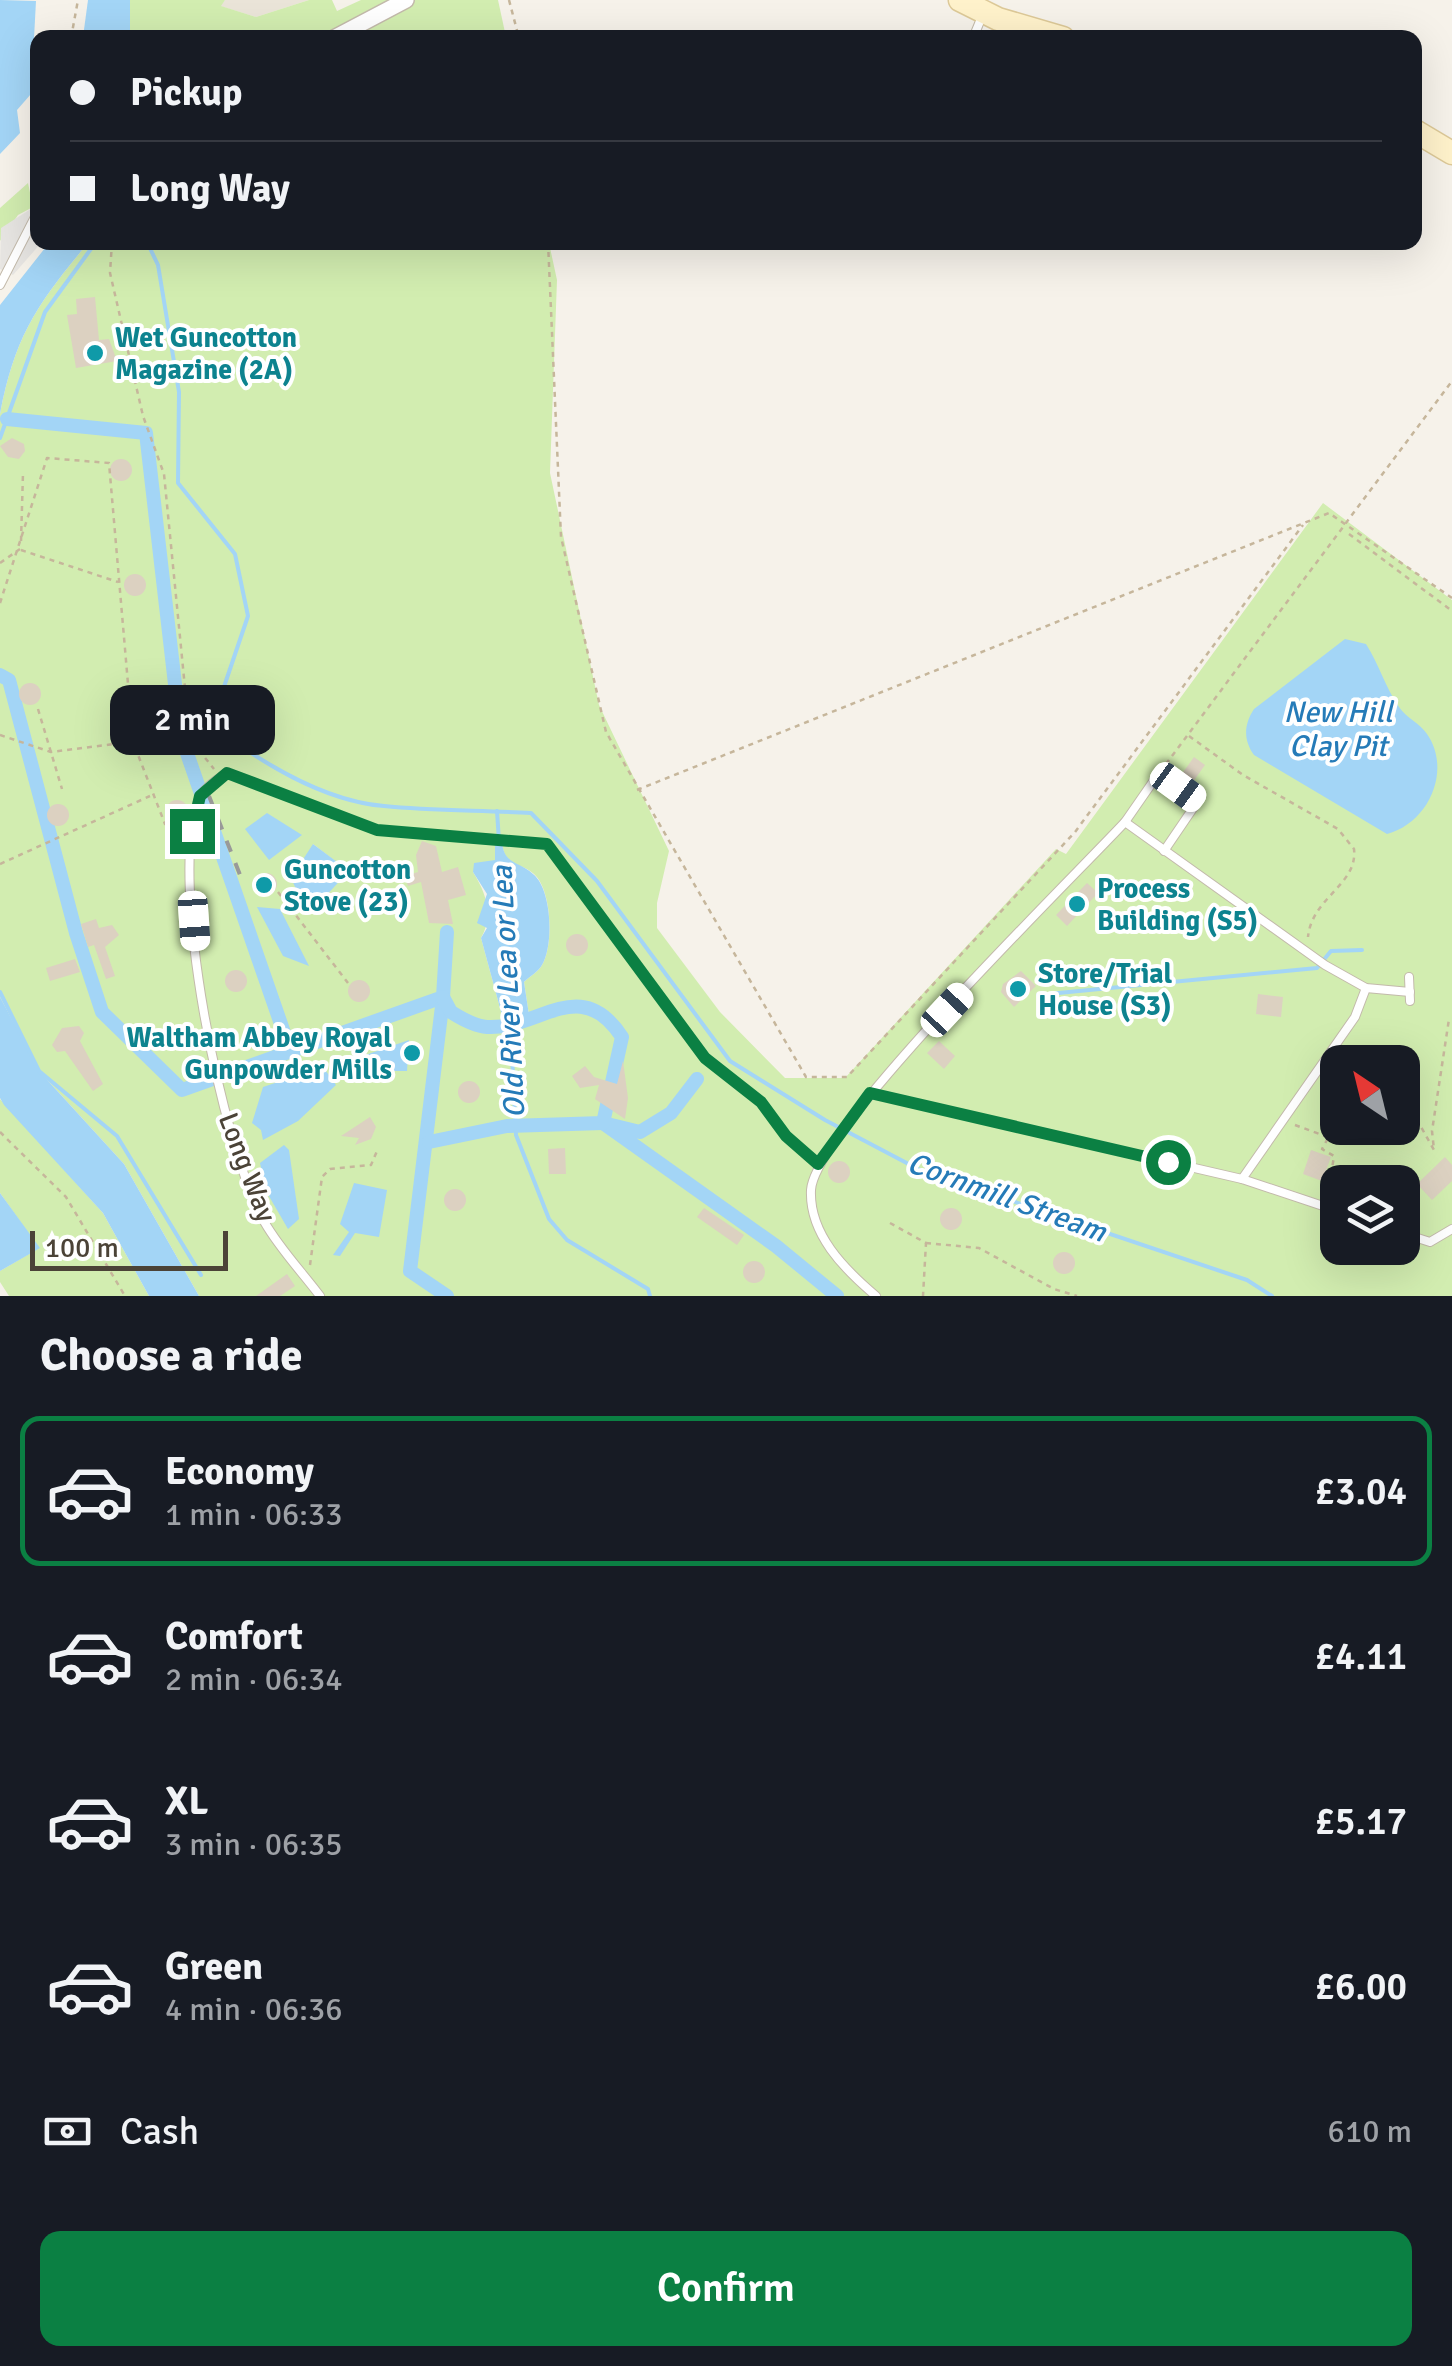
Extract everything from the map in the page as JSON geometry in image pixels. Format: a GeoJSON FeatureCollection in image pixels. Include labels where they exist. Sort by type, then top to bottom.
{"type":"FeatureCollection","features":[{"type":"Feature","properties":{"kind":"main road"},"geometry":{"type":"LineString","coordinates":[[960,0],[1041,30]]}},
{"type":"Feature","properties":{"kind":"main road"},"geometry":{"type":"LineString","coordinates":[[1422,135],[1452,153]]}},
{"type":"Feature","properties":{"kind":"street"},"geometry":{"type":"LineString","coordinates":[[349,30],[406,0]]}},
{"type":"Feature","properties":{"kind":"lane"},"geometry":{"type":"LineString","coordinates":[[0,285],[30,226]]}},
{"type":"Feature","properties":{"kind":"lane"},"geometry":{"type":"LineString","coordinates":[[0,262],[11,263]]}},
{"type":"Feature","properties":{"kind":"lane"},"geometry":{"type":"LineString","coordinates":[[192,831],[202,794],[227,773],[377,830],[547,844],[705,1058],[761,1102],[786,1136],[818,1164]]}},
{"type":"Feature","properties":{"kind":"lane"},"geometry":{"type":"LineString","coordinates":[[876,1296],[821,1240],[811,1189],[818,1164],[870,1093],[1125,822],[1159,773],[1198,801],[1164,851]]}},
{"type":"Feature","properties":{"kind":"lane"},"geometry":{"type":"LineString","coordinates":[[1125,822],[1321,963],[1366,988],[1410,996],[1409,977]]}},
{"type":"Feature","properties":{"kind":"lane","name":"Long Way"},"geometry":{"type":"LineString","coordinates":[[192,831],[188,854],[199,987],[214,1070],[265,1222],[320,1296]]}},
{"type":"Feature","properties":{"kind":"lane"},"geometry":{"type":"LineString","coordinates":[[1242,1179],[1356,1017],[1366,988]]}},
{"type":"Feature","properties":{"kind":"lane"},"geometry":{"type":"LineString","coordinates":[[870,1093],[1242,1179],[1320,1205]]}},
{"type":"Feature","properties":{"kind":"lane"},"geometry":{"type":"LineString","coordinates":[[1420,1239],[1430,1242],[1452,1229]]}},
{"type":"Feature","properties":{"kind":"path"},"geometry":{"type":"LineString","coordinates":[[72,30],[78,0]]}},
{"type":"Feature","properties":{"kind":"path"},"geometry":{"type":"LineString","coordinates":[[509,0],[516,30]]}},
{"type":"Feature","properties":{"kind":"path"},"geometry":{"type":"LineString","coordinates":[[111,250],[110,272],[142,416],[164,474],[190,739],[221,777]]}},
{"type":"Feature","properties":{"kind":"path"},"geometry":{"type":"LineString","coordinates":[[548,250],[561,537],[606,732],[636,790],[806,1077],[847,1078],[1075,832],[1303,524]]}},
{"type":"Feature","properties":{"kind":"path"},"geometry":{"type":"LineString","coordinates":[[1159,773],[1452,381]]}},
{"type":"Feature","properties":{"kind":"path"},"geometry":{"type":"LineString","coordinates":[[0,603],[47,458],[110,463],[132,742],[166,824],[192,831]]}},
{"type":"Feature","properties":{"kind":"path"},"geometry":{"type":"LineString","coordinates":[[20,549],[24,472]]}},
{"type":"Feature","properties":{"kind":"path"},"geometry":{"type":"LineString","coordinates":[[636,790],[1329,513],[1452,598]]}},
{"type":"Feature","properties":{"kind":"path"},"geometry":{"type":"LineString","coordinates":[[1349,534],[1452,611]]}},
{"type":"Feature","properties":{"kind":"path"},"geometry":{"type":"LineString","coordinates":[[0,563],[20,549]]}},
{"type":"Feature","properties":{"kind":"path"},"geometry":{"type":"LineString","coordinates":[[20,549],[119,583]]}},
{"type":"Feature","properties":{"kind":"path"},"geometry":{"type":"LineString","coordinates":[[38,709],[62,788]]}},
{"type":"Feature","properties":{"kind":"path"},"geometry":{"type":"LineString","coordinates":[[0,735],[51,752],[132,742]]}},
{"type":"Feature","properties":{"kind":"path"},"geometry":{"type":"LineString","coordinates":[[1188,735],[1243,776],[1338,829],[1354,848],[1351,872],[1310,920],[1311,952]]}},
{"type":"Feature","properties":{"kind":"path"},"geometry":{"type":"LineString","coordinates":[[0,864],[152,796]]}},
{"type":"Feature","properties":{"kind":"path"},"geometry":{"type":"LineString","coordinates":[[278,892],[348,983]]}},
{"type":"Feature","properties":{"kind":"path"},"geometry":{"type":"LineString","coordinates":[[1420,1127],[1434,1150],[1432,1131],[1449,1019]]}},
{"type":"Feature","properties":{"kind":"path"},"geometry":{"type":"LineString","coordinates":[[1284,1121],[1320,1134]]}},
{"type":"Feature","properties":{"kind":"path"},"geometry":{"type":"LineString","coordinates":[[0,1132],[66,1197],[125,1296]]}},
{"type":"Feature","properties":{"kind":"path"},"geometry":{"type":"LineString","coordinates":[[1323,1145],[1322,1149],[1334,1156],[1332,1165]]}},
{"type":"Feature","properties":{"kind":"path"},"geometry":{"type":"LineString","coordinates":[[304,1275],[312,1261],[322,1178],[330,1169],[371,1166],[377,1151]]}},
{"type":"Feature","properties":{"kind":"path"},"geometry":{"type":"LineString","coordinates":[[890,1223],[926,1243],[979,1248],[1054,1289],[1077,1296]]}},
{"type":"Feature","properties":{"kind":"path"},"geometry":{"type":"LineString","coordinates":[[923,1296],[926,1243]]}},
{"type":"Feature","properties":{"kind":"shaded area"},"geometry":{"type":"Polygon","coordinates":[[[225,0],[309,0],[256,17],[220,6],[225,0]]]}},
{"type":"Feature","properties":{"kind":"shaded area"},"geometry":{"type":"Polygon","coordinates":[[[30,209],[30,250],[35,250],[13,275],[0,269],[1,228],[30,209]]]}},
{"type":"Feature","properties":{"kind":"green space"},"geometry":{"type":"Polygon","coordinates":[[[130,0],[225,0],[221,6],[256,17],[309,0],[332,0],[337,11],[361,0],[399,0],[338,30],[130,30],[130,0]]]}},
{"type":"Feature","properties":{"kind":"green space"},"geometry":{"type":"Polygon","coordinates":[[[415,0],[498,0],[504,30],[358,30],[415,0]]]}},
{"type":"Feature","properties":{"kind":"green space"},"geometry":{"type":"Polygon","coordinates":[[[28,183],[30,209],[18,215],[0,241],[0,208],[28,183]]]}},
{"type":"Feature","properties":{"kind":"green space"},"geometry":{"type":"Polygon","coordinates":[[[82,250],[551,250],[557,280],[550,473],[599,705],[669,851],[657,903],[657,928],[720,1012],[785,1078],[845,1078],[1056,849],[1066,854],[1323,503],[1452,600],[1452,1296],[199,1296],[124,1164],[39,1071],[0,997],[0,414],[13,362],[31,321],[82,250]],[[502,843],[495,861],[473,872],[487,904],[481,938],[503,1019],[529,1015],[524,982],[541,967],[546,956],[549,918],[540,882],[529,870],[509,860],[502,843]],[[313,844],[308,914],[348,871],[313,844]]]}},
{"type":"Feature","properties":{"kind":"green space"},"geometry":{"type":"Polygon","coordinates":[[[0,1099],[103,1213],[149,1296],[9,1296],[0,1282],[0,1271],[39,1248],[0,1193],[0,1099]]]}},
{"type":"Feature","properties":{"kind":"water"},"geometry":{"type":"Polygon","coordinates":[[[0,0],[36,1],[34,30],[30,30],[30,95],[17,110],[20,133],[0,154],[0,0]]]}},
{"type":"Feature","properties":{"kind":"water"},"geometry":{"type":"Polygon","coordinates":[[[88,0],[130,0],[130,30],[84,30],[88,0]]]}},
{"type":"Feature","properties":{"kind":"water"},"geometry":{"type":"Polygon","coordinates":[[[43,250],[82,250],[31,321],[13,362],[0,414],[0,305],[43,250]]]}},
{"type":"Feature","properties":{"kind":"water","name":"New Hill Clay Pit"},"geometry":{"type":"Polygon","coordinates":[[[1345,639],[1366,644],[1399,707],[1424,730],[1434,748],[1436,779],[1425,807],[1402,828],[1387,834],[1254,755],[1247,738],[1248,720],[1254,709],[1345,639]]]}},
{"type":"Feature","properties":{"kind":"water"},"geometry":{"type":"Polygon","coordinates":[[[267,813],[302,835],[269,860],[245,829],[267,813]]]}},
{"type":"Feature","properties":{"kind":"water"},"geometry":{"type":"Polygon","coordinates":[[[495,842],[502,842],[509,859],[539,881],[549,918],[546,956],[541,967],[524,982],[529,1015],[503,1019],[481,938],[487,928],[477,923],[487,894],[473,872],[474,863],[495,860],[495,842]]]}},
{"type":"Feature","properties":{"kind":"water"},"geometry":{"type":"Polygon","coordinates":[[[313,844],[349,871],[308,915],[291,878],[313,844]]]}},
{"type":"Feature","properties":{"kind":"water"},"geometry":{"type":"Polygon","coordinates":[[[257,907],[280,909],[309,966],[283,956],[257,907]]]}},
{"type":"Feature","properties":{"kind":"water"},"geometry":{"type":"Polygon","coordinates":[[[0,997],[39,1071],[124,1164],[199,1296],[149,1296],[103,1213],[4,1105],[0,1098],[0,997]]]}},
{"type":"Feature","properties":{"kind":"water"},"geometry":{"type":"Polygon","coordinates":[[[409,1040],[407,1071],[353,1071],[348,1061],[409,1040]]]}},
{"type":"Feature","properties":{"kind":"water"},"geometry":{"type":"Polygon","coordinates":[[[323,1067],[336,1085],[298,1121],[263,1140],[261,1130],[252,1123],[263,1087],[323,1067]]]}},
{"type":"Feature","properties":{"kind":"water"},"geometry":{"type":"Polygon","coordinates":[[[284,1145],[289,1150],[299,1219],[288,1229],[266,1191],[260,1163],[284,1145]]]}},
{"type":"Feature","properties":{"kind":"water"},"geometry":{"type":"Polygon","coordinates":[[[354,1183],[387,1190],[379,1237],[355,1233],[340,1256],[333,1255],[349,1232],[340,1224],[354,1183]]]}},
{"type":"Feature","properties":{"kind":"water"},"geometry":{"type":"Polygon","coordinates":[[[0,1193],[40,1248],[0,1271],[0,1193]]]}},
{"type":"Feature","properties":{"kind":"building"},"geometry":{"type":"Polygon","coordinates":[[[95,297],[99,340],[109,339],[117,361],[76,368],[67,315],[77,314],[76,299],[95,297]]]}},
{"type":"Feature","properties":{"kind":"building"},"geometry":{"type":"Polygon","coordinates":[[[12,438],[24,444],[25,451],[19,459],[8,457],[0,446],[12,438]]]}},
{"type":"Feature","properties":{"kind":"building"},"geometry":{"type":"Polygon","coordinates":[[[121,459],[129,462],[129,478],[121,481],[113,478],[110,470],[113,462],[121,459]]]}},
{"type":"Feature","properties":{"kind":"building"},"geometry":{"type":"Polygon","coordinates":[[[135,574],[143,577],[143,593],[135,596],[127,593],[124,585],[127,577],[135,574]]]}},
{"type":"Feature","properties":{"kind":"building"},"geometry":{"type":"Polygon","coordinates":[[[30,683],[38,686],[38,702],[30,705],[22,702],[19,694],[22,686],[30,683]]]}},
{"type":"Feature","properties":{"kind":"building"},"geometry":{"type":"Polygon","coordinates":[[[149,690],[157,693],[157,709],[149,712],[141,709],[138,701],[141,693],[149,690]]]}},
{"type":"Feature","properties":{"kind":"building"},"geometry":{"type":"Polygon","coordinates":[[[1194,757],[1205,765],[1190,786],[1179,778],[1194,757]]]}},
{"type":"Feature","properties":{"kind":"building"},"geometry":{"type":"Polygon","coordinates":[[[177,800],[185,803],[185,819],[177,822],[169,819],[166,811],[169,803],[177,800]]]}},
{"type":"Feature","properties":{"kind":"building"},"geometry":{"type":"Polygon","coordinates":[[[58,804],[66,807],[66,823],[58,826],[50,823],[47,815],[50,807],[58,804]]]}},
{"type":"Feature","properties":{"kind":"building"},"geometry":{"type":"Polygon","coordinates":[[[422,841],[436,846],[442,872],[458,867],[466,895],[448,900],[453,924],[429,923],[421,882],[408,886],[405,876],[418,872],[416,855],[422,841]]]}},
{"type":"Feature","properties":{"kind":"building","name":"Guncotton Stove (23)"},"geometry":{"type":"Polygon","coordinates":[[[266,873],[274,876],[274,892],[266,895],[258,892],[255,884],[258,876],[266,873]]]}},
{"type":"Feature","properties":{"kind":"building","name":"Process Building (S5)"},"geometry":{"type":"Polygon","coordinates":[[[1087,883],[1098,893],[1067,926],[1056,915],[1087,883]]]}},
{"type":"Feature","properties":{"kind":"building"},"geometry":{"type":"Polygon","coordinates":[[[96,919],[99,928],[112,925],[119,935],[105,947],[115,976],[106,979],[94,945],[88,947],[81,924],[96,919]]]}},
{"type":"Feature","properties":{"kind":"building"},"geometry":{"type":"Polygon","coordinates":[[[577,934],[585,937],[585,953],[577,956],[569,953],[566,945],[569,937],[577,934]]]}},
{"type":"Feature","properties":{"kind":"building"},"geometry":{"type":"Polygon","coordinates":[[[75,959],[80,972],[50,981],[46,968],[75,959]]]}},
{"type":"Feature","properties":{"kind":"building"},"geometry":{"type":"Polygon","coordinates":[[[236,970],[244,973],[244,989],[236,992],[228,989],[225,981],[228,973],[236,970]]]}},
{"type":"Feature","properties":{"kind":"building","name":"Store/Trial House (S3)"},"geometry":{"type":"Polygon","coordinates":[[[1021,971],[1036,986],[1014,1007],[1001,992],[1003,984],[1021,971]]]}},
{"type":"Feature","properties":{"kind":"building"},"geometry":{"type":"Polygon","coordinates":[[[359,980],[367,983],[367,999],[359,1002],[351,999],[348,991],[351,983],[359,980]]]}},
{"type":"Feature","properties":{"kind":"building"},"geometry":{"type":"Polygon","coordinates":[[[1258,994],[1283,997],[1281,1017],[1256,1014],[1258,994]]]}},
{"type":"Feature","properties":{"kind":"building"},"geometry":{"type":"Polygon","coordinates":[[[79,1026],[84,1033],[80,1041],[103,1084],[93,1091],[65,1051],[57,1052],[52,1045],[62,1028],[79,1026]]]}},
{"type":"Feature","properties":{"kind":"building"},"geometry":{"type":"Polygon","coordinates":[[[939,1041],[955,1056],[944,1069],[927,1053],[939,1041]]]}},
{"type":"Feature","properties":{"kind":"building"},"geometry":{"type":"Polygon","coordinates":[[[623,1061],[628,1098],[625,1119],[595,1099],[599,1085],[580,1088],[572,1076],[585,1066],[594,1077],[617,1084],[623,1061]]]}},
{"type":"Feature","properties":{"kind":"building"},"geometry":{"type":"Polygon","coordinates":[[[469,1081],[477,1084],[477,1100],[469,1103],[461,1100],[458,1092],[461,1084],[469,1081]]]}},
{"type":"Feature","properties":{"kind":"building"},"geometry":{"type":"Polygon","coordinates":[[[370,1117],[376,1127],[371,1139],[355,1145],[359,1138],[341,1136],[370,1117]]]}},
{"type":"Feature","properties":{"kind":"building"},"geometry":{"type":"Polygon","coordinates":[[[565,1148],[566,1174],[549,1174],[548,1149],[565,1148]]]}},
{"type":"Feature","properties":{"kind":"building"},"geometry":{"type":"Polygon","coordinates":[[[1311,1150],[1331,1157],[1328,1165],[1320,1165],[1320,1180],[1303,1174],[1311,1150]]]}},
{"type":"Feature","properties":{"kind":"building"},"geometry":{"type":"Polygon","coordinates":[[[1445,1157],[1452,1165],[1452,1181],[1432,1200],[1420,1187],[1420,1181],[1445,1157]]]}},
{"type":"Feature","properties":{"kind":"building"},"geometry":{"type":"Polygon","coordinates":[[[839,1161],[847,1164],[847,1180],[839,1183],[831,1180],[828,1172],[831,1164],[839,1161]]]}},
{"type":"Feature","properties":{"kind":"building"},"geometry":{"type":"Polygon","coordinates":[[[455,1189],[463,1192],[463,1208],[455,1211],[447,1208],[444,1200],[447,1192],[455,1189]]]}},
{"type":"Feature","properties":{"kind":"building"},"geometry":{"type":"Polygon","coordinates":[[[704,1208],[744,1235],[737,1245],[697,1217],[704,1208]]]}},
{"type":"Feature","properties":{"kind":"building"},"geometry":{"type":"Polygon","coordinates":[[[951,1208],[959,1211],[959,1227],[951,1230],[943,1227],[940,1219],[943,1211],[951,1208]]]}},
{"type":"Feature","properties":{"kind":"building"},"geometry":{"type":"Polygon","coordinates":[[[1064,1252],[1072,1255],[1072,1271],[1064,1274],[1056,1271],[1053,1263],[1056,1255],[1064,1252]]]}},
{"type":"Feature","properties":{"kind":"building"},"geometry":{"type":"Polygon","coordinates":[[[754,1261],[762,1264],[762,1280],[754,1283],[746,1280],[743,1272],[746,1264],[754,1261]]]}},
{"type":"Feature","properties":{"kind":"building"},"geometry":{"type":"Polygon","coordinates":[[[287,1274],[295,1286],[280,1296],[256,1296],[287,1274]]]}},
{"type":"Feature","properties":{"kind":"waterway"},"geometry":{"type":"LineString","coordinates":[[0,438],[45,312],[90,250]]}},
{"type":"Feature","properties":{"kind":"waterway","name":"Cornmill Stream"},"geometry":{"type":"LineString","coordinates":[[151,250],[158,265],[179,392],[178,483],[235,554],[248,616],[211,725],[292,777],[361,803],[531,813],[597,881],[730,1061],[825,1120],[920,1170],[1247,1280],[1272,1296]]}},
{"type":"Feature","properties":{"kind":"waterway"},"geometry":{"type":"LineString","coordinates":[[7,419],[146,433],[181,736],[290,1050]]}},
{"type":"Feature","properties":{"kind":"waterway"},"geometry":{"type":"LineString","coordinates":[[0,675],[9,680],[76,933],[102,1012],[182,1090],[443,997],[447,932]]}},
{"type":"Feature","properties":{"kind":"waterway","name":"Old River Lea or Lea"},"geometry":{"type":"LineString","coordinates":[[497,811],[499,841]]}},
{"type":"Feature","properties":{"kind":"waterway"},"geometry":{"type":"LineString","coordinates":[[1038,995],[1317,968],[1331,951],[1362,950]]}},
{"type":"Feature","properties":{"kind":"waterway"},"geometry":{"type":"LineString","coordinates":[[0,992],[39,1071],[117,1136],[201,1275]]}},
{"type":"Feature","properties":{"kind":"waterway"},"geometry":{"type":"LineString","coordinates":[[429,1142],[507,1126],[603,1123],[622,1037],[606,1018],[590,1009],[558,1009],[506,1026],[487,1027],[451,1012],[443,997]]}},
{"type":"Feature","properties":{"kind":"waterway"},"geometry":{"type":"LineString","coordinates":[[443,998],[410,1271],[447,1296]]}},
{"type":"Feature","properties":{"kind":"waterway","name":"Old River Lea or Lea"},"geometry":{"type":"LineString","coordinates":[[510,1015],[516,1135],[549,1219],[567,1240],[648,1289],[650,1296]]}},
{"type":"Feature","properties":{"kind":"waterway"},"geometry":{"type":"LineString","coordinates":[[697,1079],[671,1113],[640,1132],[603,1123],[776,1246],[837,1296]]}},
{"type":"Feature","properties":{"kind":"railway"},"geometry":{"type":"LineString","coordinates":[[209,796],[244,885]]}},
{"type":"Feature","properties":{"kind":"place","name":"Wet Guncotton Magazine (2A)"},"geometry":{"type":"Point","coordinates":[95,353]}},
{"type":"Feature","properties":{"kind":"place","name":"Guncotton Stove (23)"},"geometry":{"type":"Point","coordinates":[264,885]}},
{"type":"Feature","properties":{"kind":"place","name":"Process Building (S5)"},"geometry":{"type":"Point","coordinates":[1077,904]}},
{"type":"Feature","properties":{"kind":"place","name":"Store/Trial House (S3)"},"geometry":{"type":"Point","coordinates":[1018,989]}},
{"type":"Feature","properties":{"kind":"place","name":"Waltham Abbey Royal Gunpowder Mills"},"geometry":{"type":"Point","coordinates":[412,1053]}},
{"type":"Feature","properties":{"kind":"route"},"geometry":{"type":"LineString","coordinates":[[192,831],[200,796],[227,773],[320,812],[377,830],[547,844],[705,1058],[761,1102],[786,1136],[818,1164],[870,1093],[1168,1162]]}}]}
